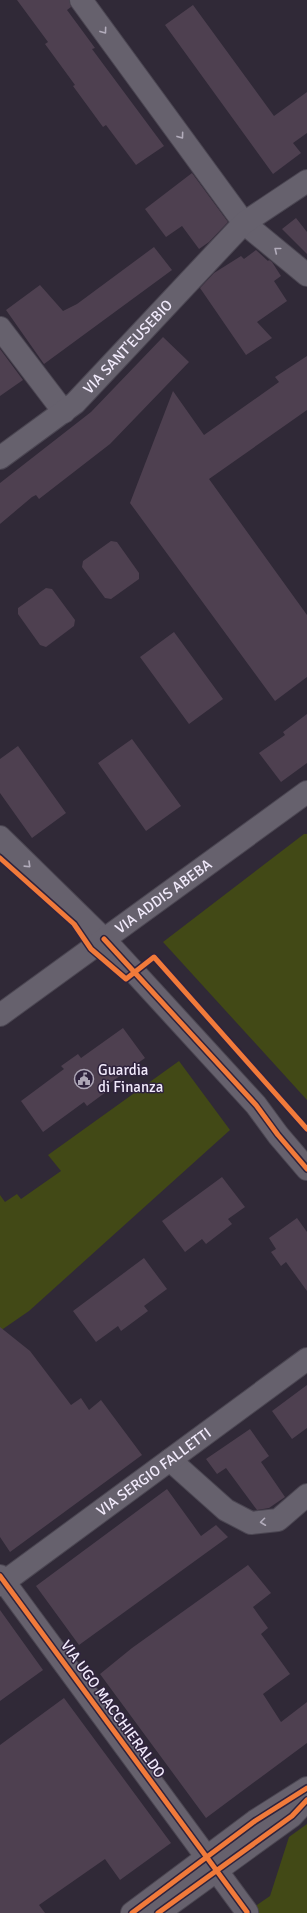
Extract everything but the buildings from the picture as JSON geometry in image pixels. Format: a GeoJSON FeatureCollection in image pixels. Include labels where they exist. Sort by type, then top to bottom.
{"type":"FeatureCollection","features":[{"type":"Feature","properties":{"kind":"street"},"geometry":{"type":"LineString","coordinates":[[81,0],[244,223],[307,274]]}},
{"type":"Feature","properties":{"kind":"street","name":"VIA SANT'EUSEBIO"},"geometry":{"type":"LineString","coordinates":[[0,458],[64,412],[121,355],[244,223],[307,181]]}},
{"type":"Feature","properties":{"kind":"street"},"geometry":{"type":"LineString","coordinates":[[0,328],[64,412]]}},
{"type":"Feature","properties":{"kind":"street","name":"VIA ADDIS ABEBA"},"geometry":{"type":"LineString","coordinates":[[0,1015],[307,792]]}},
{"type":"Feature","properties":{"kind":"street"},"geometry":{"type":"LineString","coordinates":[[0,837],[104,939],[256,1105],[278,1135],[307,1169]]}},
{"type":"Feature","properties":{"kind":"street","name":"VIA SERGIO FALLETTI"},"geometry":{"type":"LineString","coordinates":[[1,1581],[170,1460],[307,1359]]}},
{"type":"Feature","properties":{"kind":"street"},"geometry":{"type":"LineString","coordinates":[[170,1460],[226,1510],[251,1523],[278,1520],[307,1495]]}},
{"type":"Feature","properties":{"kind":"street","name":"VIA UGO MACCHIERALDO"},"geometry":{"type":"LineString","coordinates":[[1,1581],[247,1912]]}},
{"type":"Feature","properties":{"kind":"street"},"geometry":{"type":"LineString","coordinates":[[158,1913],[212,1863],[255,1820],[307,1788]]}},
{"type":"Feature","properties":{"kind":"street"},"geometry":{"type":"LineString","coordinates":[[132,1913],[212,1863],[292,1816],[307,1800]]}},
{"type":"Feature","properties":{"kind":"green space"},"geometry":{"type":"Polygon","coordinates":[[[304,834],[307,834],[307,1100],[163,942],[304,834]]]}},
{"type":"Feature","properties":{"kind":"green space"},"geometry":{"type":"Polygon","coordinates":[[[179,1061],[230,1130],[29,1311],[0,1331],[0,1195],[5,1202],[17,1194],[21,1199],[61,1171],[48,1155],[179,1061]]]}},
{"type":"Feature","properties":{"kind":"green space"},"geometry":{"type":"Polygon","coordinates":[[[307,1824],[307,1913],[245,1913],[270,1896],[289,1837],[307,1824]]]}},
{"type":"Feature","properties":{"kind":"cycle path"},"geometry":{"type":"LineString","coordinates":[[0,858],[74,924],[91,949],[126,979],[154,957],[307,1129]]}},
{"type":"Feature","properties":{"kind":"cycle path"},"geometry":{"type":"LineString","coordinates":[[104,939],[256,1105],[278,1135],[307,1169]]}},
{"type":"Feature","properties":{"kind":"cycle path"},"geometry":{"type":"LineString","coordinates":[[0,1576],[247,1912]]}},
{"type":"Feature","properties":{"kind":"cycle path"},"geometry":{"type":"LineString","coordinates":[[132,1913],[255,1821],[307,1788]]}},
{"type":"Feature","properties":{"kind":"cycle path"},"geometry":{"type":"LineString","coordinates":[[158,1913],[292,1816],[307,1800]]}},
{"type":"Feature","properties":{"kind":"place","name":"Guardia di Finanza"},"geometry":{"type":"Point","coordinates":[84,1079]}}]}
